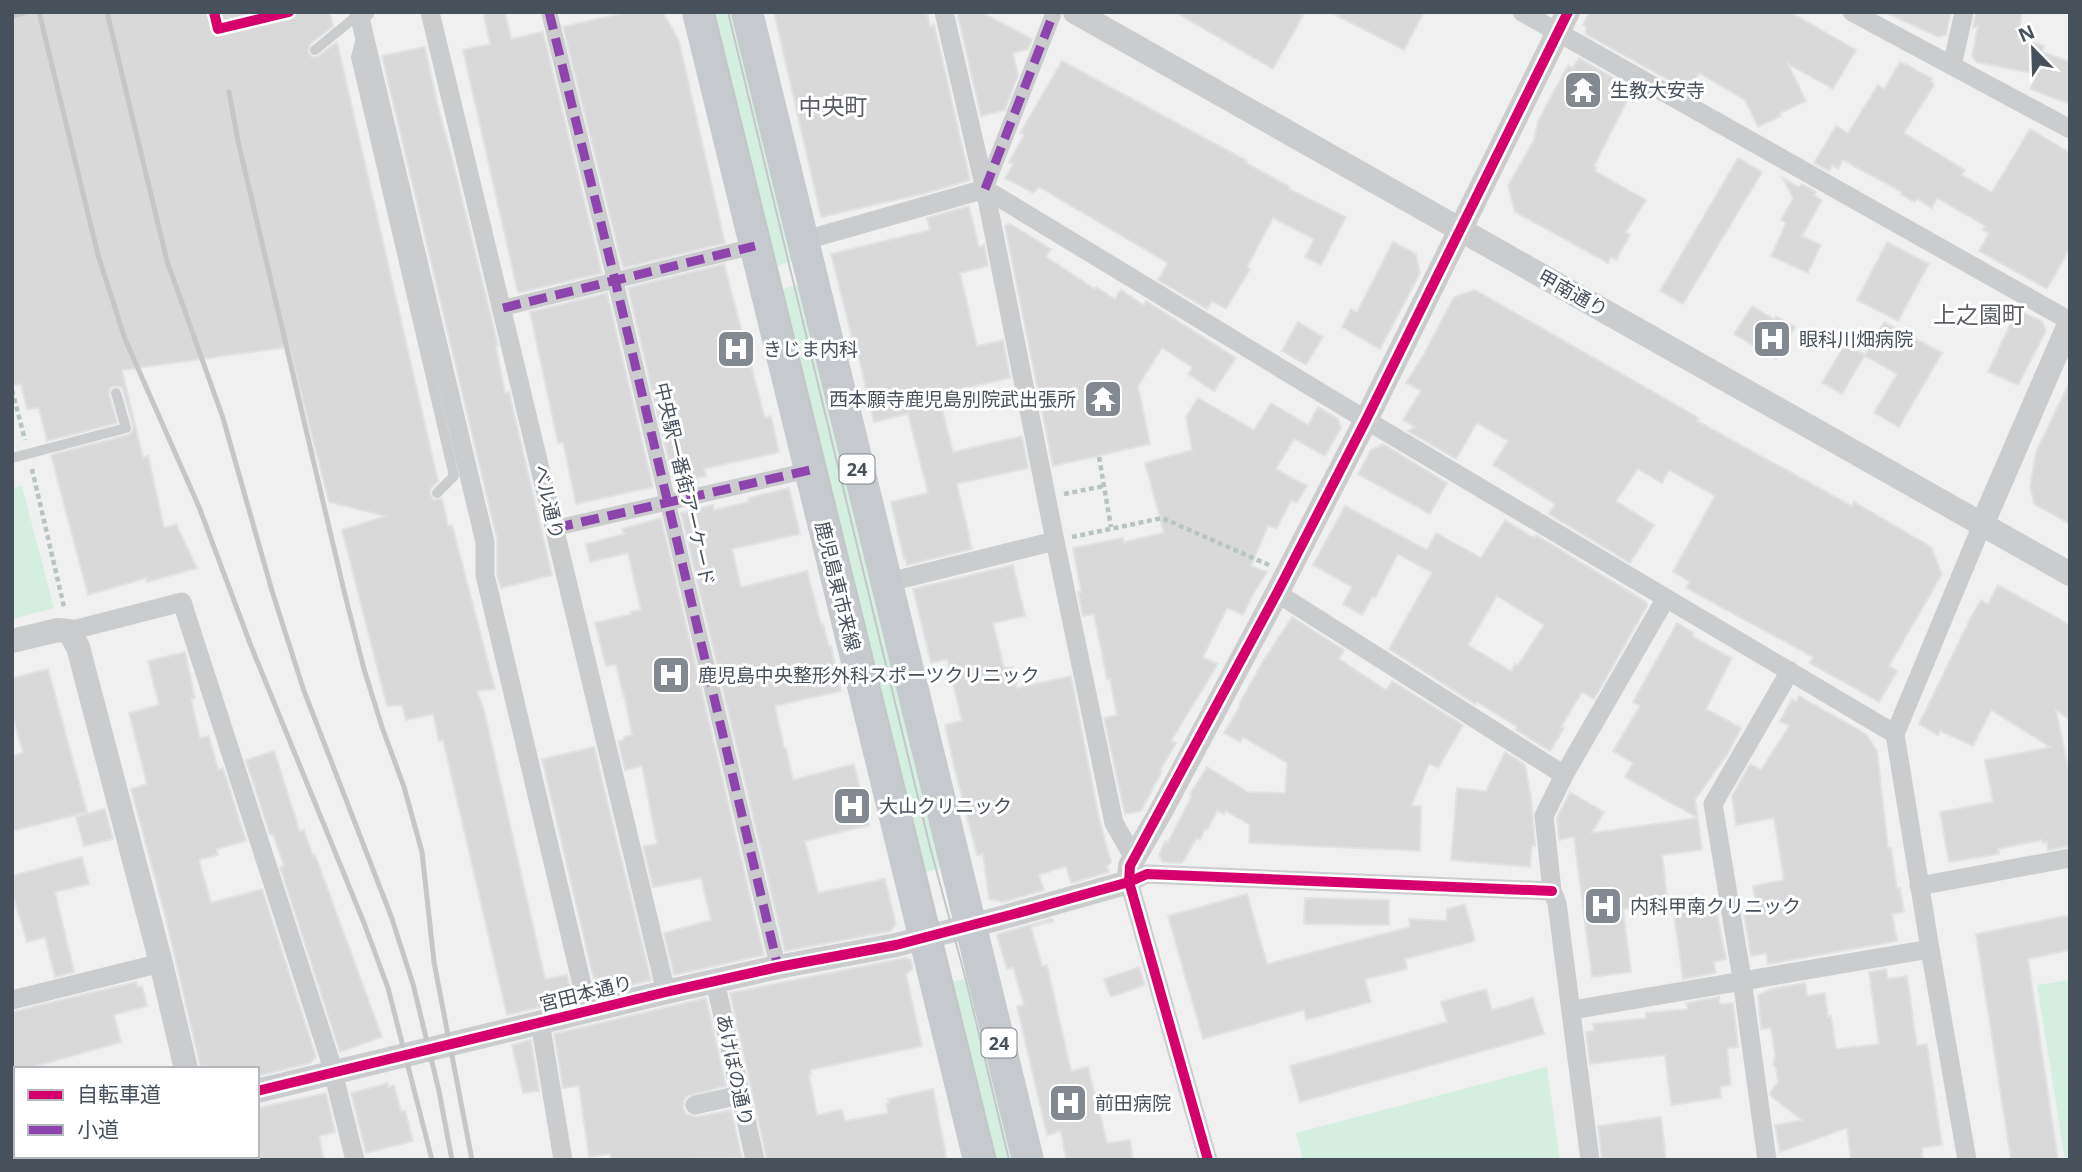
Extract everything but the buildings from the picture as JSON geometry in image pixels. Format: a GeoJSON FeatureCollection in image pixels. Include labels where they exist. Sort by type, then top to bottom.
{"type":"FeatureCollection","features":[{"type":"Feature","properties":{"kind":"main road","name":"鹿児島東市来線"},"geometry":{"type":"LineString","coordinates":[[698,12],[979,1160]]}},
{"type":"Feature","properties":{"kind":"main road","name":"24"},"geometry":{"type":"LineString","coordinates":[[747,12],[1028,1160]]}},
{"type":"Feature","properties":{"kind":"street","name":"ベル通り"},"geometry":{"type":"LineString","coordinates":[[430,12],[666,992]]}},
{"type":"Feature","properties":{"kind":"street","name":"中央駅一番街アーケード"},"geometry":{"type":"LineString","coordinates":[[548,12],[615,280],[778,967]]}},
{"type":"Feature","properties":{"kind":"street"},"geometry":{"type":"LineString","coordinates":[[944,12],[985,189],[1114,823],[1134,858]]}},
{"type":"Feature","properties":{"kind":"street"},"geometry":{"type":"LineString","coordinates":[[985,189],[1054,12]]}},
{"type":"Feature","properties":{"kind":"street","name":"甲南通り"},"geometry":{"type":"LineString","coordinates":[[1075,12],[2070,574]]}},
{"type":"Feature","properties":{"kind":"street"},"geometry":{"type":"LineString","coordinates":[[1522,12],[1563,23],[2070,321],[1895,734],[1967,1160]]}},
{"type":"Feature","properties":{"kind":"street"},"geometry":{"type":"LineString","coordinates":[[1852,12],[2070,129]]}},
{"type":"Feature","properties":{"kind":"street"},"geometry":{"type":"LineString","coordinates":[[1952,66],[1964,12]]}},
{"type":"Feature","properties":{"kind":"street"},"geometry":{"type":"LineString","coordinates":[[363,19],[485,542],[485,575],[588,1010]]}},
{"type":"Feature","properties":{"kind":"street"},"geometry":{"type":"LineString","coordinates":[[1208,1160],[1129,882],[1130,866],[1366,421],[1563,23]]}},
{"type":"Feature","properties":{"kind":"street"},"geometry":{"type":"LineString","coordinates":[[802,241],[985,189],[1366,421],[1895,734]]}},
{"type":"Feature","properties":{"kind":"street"},"geometry":{"type":"LineString","coordinates":[[503,308],[755,246]]}},
{"type":"Feature","properties":{"kind":"street"},"geometry":{"type":"LineString","coordinates":[[555,528],[810,470]]}},
{"type":"Feature","properties":{"kind":"street"},"geometry":{"type":"LineString","coordinates":[[885,583],[1055,541]]}},
{"type":"Feature","properties":{"kind":"street"},"geometry":{"type":"LineString","coordinates":[[1281,583],[1564,775]]}},
{"type":"Feature","properties":{"kind":"street"},"geometry":{"type":"LineString","coordinates":[[1590,1160],[1558,902],[1552,891],[1544,816],[1564,775],[1666,598]]}},
{"type":"Feature","properties":{"kind":"street"},"geometry":{"type":"LineString","coordinates":[[12,641],[58,629],[69,631],[182,602],[333,1071],[355,1160]]}},
{"type":"Feature","properties":{"kind":"street"},"geometry":{"type":"LineString","coordinates":[[69,631],[78,647],[186,1067]]}},
{"type":"Feature","properties":{"kind":"street"},"geometry":{"type":"LineString","coordinates":[[1767,1160],[1742,979],[1713,804],[1790,671]]}},
{"type":"Feature","properties":{"kind":"street"},"geometry":{"type":"LineString","coordinates":[[1919,886],[2070,858]]}},
{"type":"Feature","properties":{"kind":"street"},"geometry":{"type":"LineString","coordinates":[[1129,882],[1147,874],[1552,891]]}},
{"type":"Feature","properties":{"kind":"street","name":"宮田本通り"},"geometry":{"type":"LineString","coordinates":[[259,1090],[588,1010],[970,926],[1129,882]]}},
{"type":"Feature","properties":{"kind":"street"},"geometry":{"type":"LineString","coordinates":[[1572,1010],[1930,949]]}},
{"type":"Feature","properties":{"kind":"street"},"geometry":{"type":"LineString","coordinates":[[12,1000],[161,963]]}},
{"type":"Feature","properties":{"kind":"street","name":"あけぼの通り"},"geometry":{"type":"LineString","coordinates":[[715,981],[755,1160]]}},
{"type":"Feature","properties":{"kind":"street"},"geometry":{"type":"LineString","coordinates":[[540,1022],[563,1160]]}},
{"type":"Feature","properties":{"kind":"street"},"geometry":{"type":"LineString","coordinates":[[695,1105],[740,1095]]}},
{"type":"Feature","properties":{"kind":"lane"},"geometry":{"type":"LineString","coordinates":[[315,50],[363,19]]}},
{"type":"Feature","properties":{"kind":"lane"},"geometry":{"type":"LineString","coordinates":[[363,19],[356,57],[454,476],[437,493]]}},
{"type":"Feature","properties":{"kind":"lane"},"geometry":{"type":"LineString","coordinates":[[12,458],[126,428],[116,393]]}},
{"type":"Feature","properties":{"kind":"path"},"geometry":{"type":"LineString","coordinates":[[12,390],[28,451]]}},
{"type":"Feature","properties":{"kind":"path"},"geometry":{"type":"LineString","coordinates":[[1098,457],[1111,527]]}},
{"type":"Feature","properties":{"kind":"path"},"geometry":{"type":"LineString","coordinates":[[31,464],[69,631]]}},
{"type":"Feature","properties":{"kind":"path"},"geometry":{"type":"LineString","coordinates":[[1046,497],[1104,486]]}},
{"type":"Feature","properties":{"kind":"path"},"geometry":{"type":"LineString","coordinates":[[1055,541],[1162,518],[1281,583]]}},
{"type":"Feature","properties":{"kind":"green space"},"geometry":{"type":"Polygon","coordinates":[[[711,12],[736,12],[795,261],[772,267],[711,12]]]}},
{"type":"Feature","properties":{"kind":"green space"},"geometry":{"type":"Polygon","coordinates":[[[801,284],[943,868],[920,873],[778,290],[801,284]]]}},
{"type":"Feature","properties":{"kind":"green space"},"geometry":{"type":"Polygon","coordinates":[[[22,486],[54,608],[12,619],[12,488],[22,486]]]}},
{"type":"Feature","properties":{"kind":"green space"},"geometry":{"type":"Polygon","coordinates":[[[973,977],[1017,1160],[992,1160],[950,982],[973,977]]]}},
{"type":"Feature","properties":{"kind":"green space"},"geometry":{"type":"Polygon","coordinates":[[[2070,980],[2070,1160],[2065,1160],[2037,985],[2070,980]]]}},
{"type":"Feature","properties":{"kind":"green space"},"geometry":{"type":"Polygon","coordinates":[[[1547,1067],[1560,1160],[1303,1160],[1296,1133],[1547,1067]]]}},
{"type":"Feature","properties":{"kind":"tram line"},"geometry":{"type":"LineString","coordinates":[[714,12],[996,1160]]}},
{"type":"Feature","properties":{"kind":"tram line"},"geometry":{"type":"LineString","coordinates":[[728,12],[930,847],[966,980],[1009,1160]]}},
{"type":"Feature","properties":{"kind":"railway"},"geometry":{"type":"LineString","coordinates":[[12,16],[27,12]]}},
{"type":"Feature","properties":{"kind":"railway"},"geometry":{"type":"LineString","coordinates":[[39,12],[98,255],[125,339],[199,507],[251,646],[364,923],[388,988],[432,1160]]}},
{"type":"Feature","properties":{"kind":"railway"},"geometry":{"type":"LineString","coordinates":[[107,12],[167,261],[223,418],[272,591],[304,691],[391,916],[413,984],[439,1091],[452,1160]]}},
{"type":"Feature","properties":{"kind":"railway"},"geometry":{"type":"LineString","coordinates":[[229,92],[238,141],[345,595],[364,669],[404,787],[422,852],[434,962],[472,1160]]}},
{"type":"Feature","properties":{"kind":"marked path"},"geometry":{"type":"LineString","coordinates":[[549,12],[778,967]]}},
{"type":"Feature","properties":{"kind":"marked path"},"geometry":{"type":"LineString","coordinates":[[985,189],[1054,12]]}},
{"type":"Feature","properties":{"kind":"marked path"},"geometry":{"type":"LineString","coordinates":[[503,308],[755,246]]}},
{"type":"Feature","properties":{"kind":"marked path"},"geometry":{"type":"LineString","coordinates":[[555,528],[810,470]]}},
{"type":"Feature","properties":{"kind":"cycle path"},"geometry":{"type":"LineString","coordinates":[[214,12],[218,29],[289,12]]}},
{"type":"Feature","properties":{"kind":"cycle path"},"geometry":{"type":"LineString","coordinates":[[1208,1160],[1129,882],[1130,866],[1277,593],[1366,420],[1568,12]]}},
{"type":"Feature","properties":{"kind":"cycle path"},"geometry":{"type":"LineString","coordinates":[[259,1091],[666,992],[896,945],[1129,882],[1147,874],[1552,891]]}},
{"type":"Feature","properties":{"kind":"place","name":"生教大安寺"},"geometry":{"type":"Point","coordinates":[1583,90]}},
{"type":"Feature","properties":{"kind":"place","name":"眼科川畑病院"},"geometry":{"type":"Point","coordinates":[1772,339]}},
{"type":"Feature","properties":{"kind":"place","name":"きじま内科"},"geometry":{"type":"Point","coordinates":[736,349]}},
{"type":"Feature","properties":{"kind":"place","name":"西本願寺鹿児島別院武出張所"},"geometry":{"type":"Point","coordinates":[1103,399]}},
{"type":"Feature","properties":{"kind":"place","name":"鹿児島中央整形外科スポーツクリニック"},"geometry":{"type":"Point","coordinates":[671,675]}},
{"type":"Feature","properties":{"kind":"place","name":"大山クリニック"},"geometry":{"type":"Point","coordinates":[852,806]}},
{"type":"Feature","properties":{"kind":"place","name":"内科甲南クリニック"},"geometry":{"type":"Point","coordinates":[1603,906]}},
{"type":"Feature","properties":{"kind":"place","name":"前田病院"},"geometry":{"type":"Point","coordinates":[1068,1103]}},
{"type":"Feature","properties":{"kind":"district","name":"中央町"},"geometry":{"type":"Point","coordinates":[833,106]}},
{"type":"Feature","properties":{"kind":"district","name":"上之園町"},"geometry":{"type":"Point","coordinates":[1979,314]}}]}
